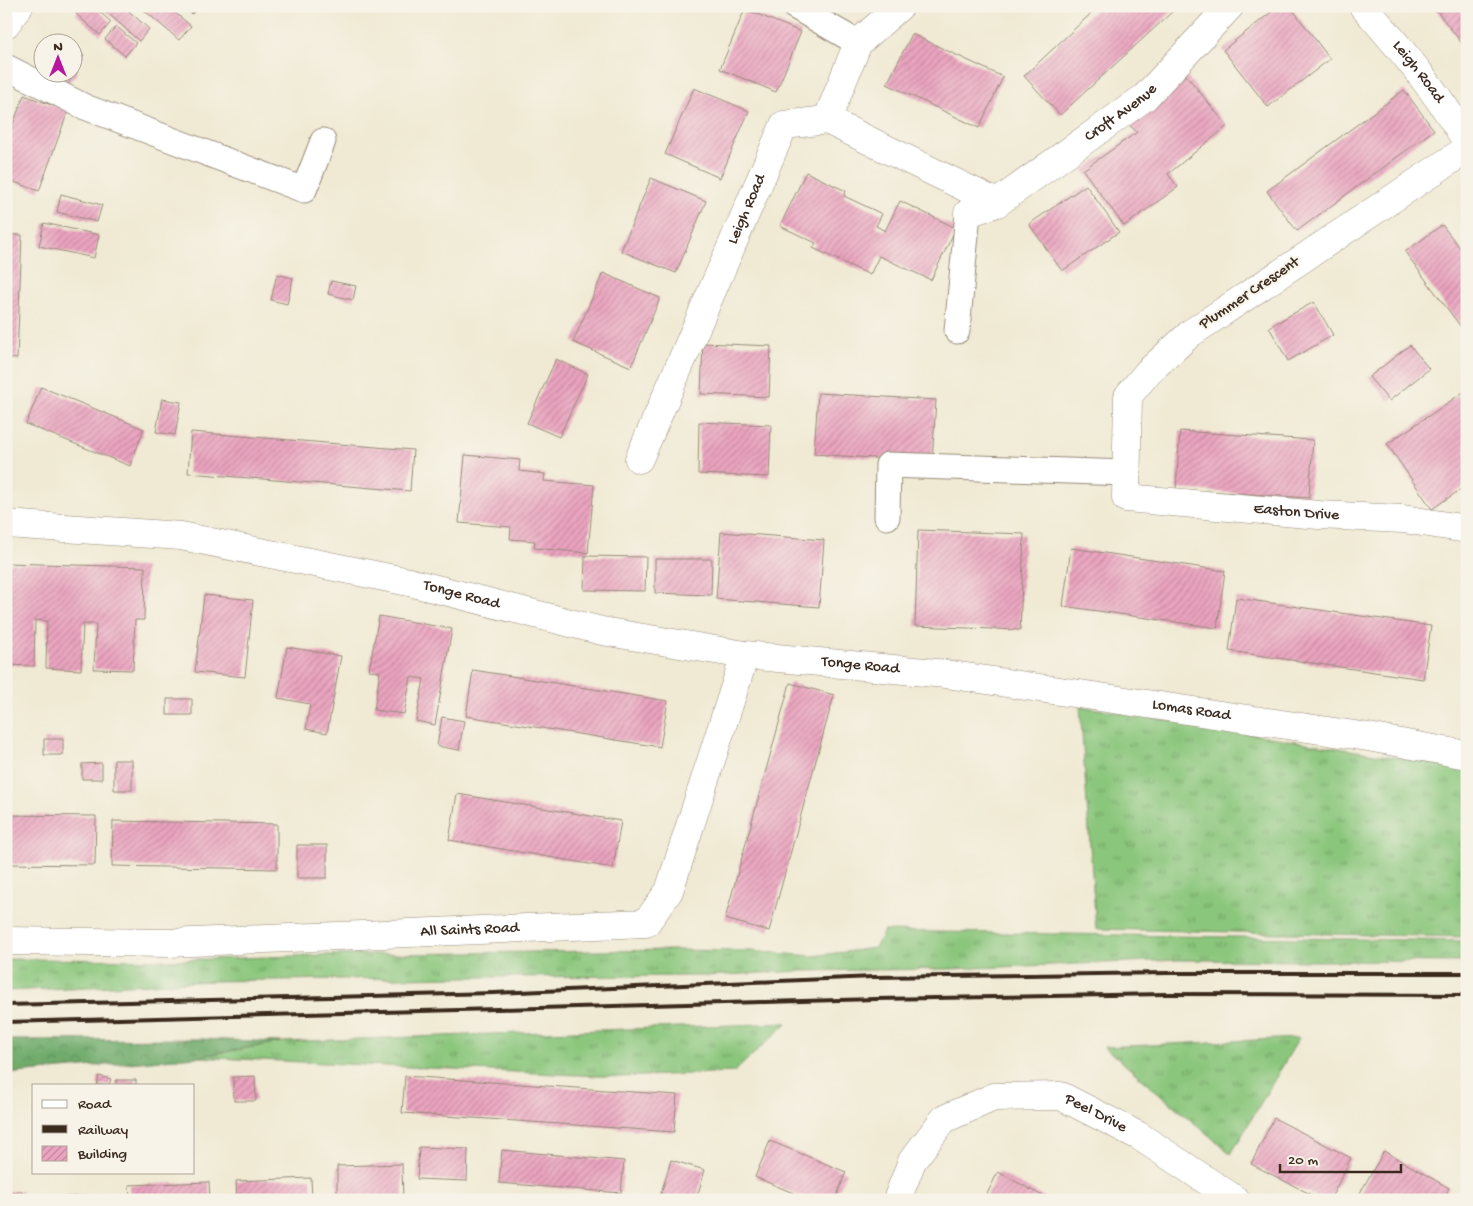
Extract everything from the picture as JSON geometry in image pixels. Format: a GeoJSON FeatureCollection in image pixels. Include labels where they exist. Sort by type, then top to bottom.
{"type":"FeatureCollection","features":[{"type":"Feature","properties":{"kind":"street"},"geometry":{"type":"LineString","coordinates":[[6,24],[19,6]]}},
{"type":"Feature","properties":{"kind":"street"},"geometry":{"type":"LineString","coordinates":[[900,6],[858,43],[827,120],[996,203]]}},
{"type":"Feature","properties":{"kind":"street","name":"Croft Avenue"},"geometry":{"type":"LineString","coordinates":[[968,213],[996,203],[1145,97],[1230,6]]}},
{"type":"Feature","properties":{"kind":"street","name":"Leigh Road"},"geometry":{"type":"LineString","coordinates":[[1363,6],[1409,59],[1448,110],[1467,142]]}},
{"type":"Feature","properties":{"kind":"street","name":"Leigh Road"},"geometry":{"type":"LineString","coordinates":[[639,459],[784,125],[827,120]]}},
{"type":"Feature","properties":{"kind":"street","name":"Plummer Crescent"},"geometry":{"type":"LineString","coordinates":[[1126,485],[1128,396],[1148,372],[1191,333],[1467,149]]}},
{"type":"Feature","properties":{"kind":"street","name":"Easton Drive"},"geometry":{"type":"LineString","coordinates":[[1126,485],[1319,515],[1403,519],[1467,529]]}},
{"type":"Feature","properties":{"kind":"street","name":"Tonge Road"},"geometry":{"type":"LineString","coordinates":[[6,524],[181,536],[409,582],[602,631],[745,655],[917,670]]}},
{"type":"Feature","properties":{"kind":"street","name":"All Saints Road"},"geometry":{"type":"LineString","coordinates":[[6,941],[169,943],[646,923],[668,891],[745,655]]}},
{"type":"Feature","properties":{"kind":"street","name":"Lomas Road"},"geometry":{"type":"LineString","coordinates":[[917,670],[1368,737],[1467,754]]}},
{"type":"Feature","properties":{"kind":"street","name":"Peel Drive"},"geometry":{"type":"LineString","coordinates":[[897,1200],[912,1161],[944,1119],[994,1096],[1061,1096],[1139,1136],[1236,1200]]}},
{"type":"Feature","properties":{"kind":"lane"},"geometry":{"type":"LineString","coordinates":[[794,6],[858,43]]}},
{"type":"Feature","properties":{"kind":"lane"},"geometry":{"type":"LineString","coordinates":[[6,67],[85,107],[304,190],[323,141]]}},
{"type":"Feature","properties":{"kind":"lane"},"geometry":{"type":"LineString","coordinates":[[958,331],[968,213]]}},
{"type":"Feature","properties":{"kind":"lane"},"geometry":{"type":"LineString","coordinates":[[887,517],[888,465],[1126,485]]}},
{"type":"Feature","properties":{"kind":"green space"},"geometry":{"type":"Polygon","coordinates":[[[1080,706],[1467,769],[1467,937],[1096,929],[1080,706]]]}},
{"type":"Feature","properties":{"kind":"green space"},"geometry":{"type":"Polygon","coordinates":[[[884,931],[1467,941],[1467,962],[1179,960],[950,969],[802,971],[705,976],[214,981],[6,991],[6,959],[181,960],[324,955],[670,950],[750,951],[813,956],[875,948],[884,931]]]}},
{"type":"Feature","properties":{"kind":"green space"},"geometry":{"type":"Polygon","coordinates":[[[787,1023],[734,1072],[620,1077],[196,1057],[281,1042],[787,1023]]]}},
{"type":"Feature","properties":{"kind":"green space"},"geometry":{"type":"Polygon","coordinates":[[[1299,1038],[1231,1154],[1104,1047],[1299,1038]]]}},
{"type":"Feature","properties":{"kind":"green space"},"geometry":{"type":"Polygon","coordinates":[[[201,1039],[281,1042],[196,1057],[6,1074],[6,1040],[201,1039]]]}},
{"type":"Feature","properties":{"kind":"building"},"geometry":{"type":"Polygon","coordinates":[[[83,6],[93,6],[111,22],[100,35],[76,14],[83,6]]]}},
{"type":"Feature","properties":{"kind":"building"},"geometry":{"type":"Polygon","coordinates":[[[100,6],[123,6],[149,29],[139,41],[100,6]]]}},
{"type":"Feature","properties":{"kind":"building"},"geometry":{"type":"Polygon","coordinates":[[[139,6],[167,6],[191,26],[179,40],[139,6]]]}},
{"type":"Feature","properties":{"kind":"building"},"geometry":{"type":"Polygon","coordinates":[[[183,6],[199,6],[192,14],[183,6]]]}},
{"type":"Feature","properties":{"kind":"building"},"geometry":{"type":"Polygon","coordinates":[[[1099,6],[1169,6],[1173,11],[1060,115],[1024,76],[1099,6]]]}},
{"type":"Feature","properties":{"kind":"building"},"geometry":{"type":"Polygon","coordinates":[[[1279,6],[1290,6],[1330,59],[1268,107],[1223,50],[1279,6]]]}},
{"type":"Feature","properties":{"kind":"building"},"geometry":{"type":"Polygon","coordinates":[[[1433,6],[1467,6],[1467,50],[1433,6]]]}},
{"type":"Feature","properties":{"kind":"building"},"geometry":{"type":"Polygon","coordinates":[[[745,9],[801,32],[776,92],[720,69],[745,9]]]}},
{"type":"Feature","properties":{"kind":"building"},"geometry":{"type":"Polygon","coordinates":[[[116,26],[136,43],[125,56],[105,39],[116,26]]]}},
{"type":"Feature","properties":{"kind":"building"},"geometry":{"type":"Polygon","coordinates":[[[912,34],[1003,77],[979,128],[887,84],[912,34]]]}},
{"type":"Feature","properties":{"kind":"building"},"geometry":{"type":"Polygon","coordinates":[[[1186,75],[1227,126],[1168,174],[1178,187],[1124,226],[1083,170],[1137,132],[1126,122],[1186,75]]]}},
{"type":"Feature","properties":{"kind":"building"},"geometry":{"type":"Polygon","coordinates":[[[694,88],[749,111],[720,178],[665,154],[694,88]]]}},
{"type":"Feature","properties":{"kind":"building"},"geometry":{"type":"Polygon","coordinates":[[[1404,90],[1434,130],[1297,231],[1267,191],[1404,90]]]}},
{"type":"Feature","properties":{"kind":"building"},"geometry":{"type":"Polygon","coordinates":[[[24,95],[68,111],[39,191],[6,179],[6,143],[24,95]]]}},
{"type":"Feature","properties":{"kind":"building"},"geometry":{"type":"Polygon","coordinates":[[[806,172],[846,191],[844,196],[882,214],[876,226],[885,231],[900,201],[956,228],[931,280],[879,256],[870,275],[813,248],[816,243],[780,226],[806,172]]]}},
{"type":"Feature","properties":{"kind":"building"},"geometry":{"type":"Polygon","coordinates":[[[651,178],[706,201],[676,273],[621,251],[651,178]]]}},
{"type":"Feature","properties":{"kind":"building"},"geometry":{"type":"Polygon","coordinates":[[[1086,185],[1119,232],[1062,271],[1029,224],[1086,185]]]}},
{"type":"Feature","properties":{"kind":"building"},"geometry":{"type":"Polygon","coordinates":[[[61,194],[102,205],[97,222],[57,212],[61,194]]]}},
{"type":"Feature","properties":{"kind":"building"},"geometry":{"type":"Polygon","coordinates":[[[44,223],[99,235],[94,258],[39,246],[44,223]]]}},
{"type":"Feature","properties":{"kind":"building"},"geometry":{"type":"Polygon","coordinates":[[[1442,225],[1467,257],[1467,335],[1405,252],[1442,225]]]}},
{"type":"Feature","properties":{"kind":"building"},"geometry":{"type":"Polygon","coordinates":[[[6,235],[22,235],[17,359],[6,358],[6,235]]]}},
{"type":"Feature","properties":{"kind":"building"},"geometry":{"type":"Polygon","coordinates":[[[603,273],[660,298],[631,367],[573,342],[603,273]]]}},
{"type":"Feature","properties":{"kind":"building"},"geometry":{"type":"Polygon","coordinates":[[[277,274],[293,278],[287,304],[271,300],[277,274]]]}},
{"type":"Feature","properties":{"kind":"building"},"geometry":{"type":"Polygon","coordinates":[[[331,281],[356,286],[353,300],[328,294],[331,281]]]}},
{"type":"Feature","properties":{"kind":"building"},"geometry":{"type":"Polygon","coordinates":[[[1314,302],[1333,335],[1288,361],[1269,327],[1314,302]]]}},
{"type":"Feature","properties":{"kind":"building"},"geometry":{"type":"Polygon","coordinates":[[[703,343],[771,346],[769,397],[701,394],[703,343]]]}},
{"type":"Feature","properties":{"kind":"building"},"geometry":{"type":"Polygon","coordinates":[[[1410,345],[1429,369],[1389,401],[1369,377],[1410,345]]]}},
{"type":"Feature","properties":{"kind":"building"},"geometry":{"type":"Polygon","coordinates":[[[556,359],[588,374],[559,437],[527,423],[556,359]]]}},
{"type":"Feature","properties":{"kind":"building"},"geometry":{"type":"Polygon","coordinates":[[[41,387],[144,429],[130,466],[26,424],[41,387]]]}},
{"type":"Feature","properties":{"kind":"building"},"geometry":{"type":"Polygon","coordinates":[[[1465,391],[1467,485],[1432,509],[1387,444],[1465,391]]]}},
{"type":"Feature","properties":{"kind":"building"},"geometry":{"type":"Polygon","coordinates":[[[818,393],[936,400],[932,462],[814,454],[818,393]]]}},
{"type":"Feature","properties":{"kind":"building"},"geometry":{"type":"Polygon","coordinates":[[[162,399],[181,402],[175,435],[156,432],[162,399]]]}},
{"type":"Feature","properties":{"kind":"building"},"geometry":{"type":"Polygon","coordinates":[[[699,422],[771,425],[769,477],[698,474],[699,422]]]}},
{"type":"Feature","properties":{"kind":"building"},"geometry":{"type":"Polygon","coordinates":[[[1180,431],[1313,440],[1309,498],[1176,489],[1180,431]]]}},
{"type":"Feature","properties":{"kind":"building"},"geometry":{"type":"Polygon","coordinates":[[[191,432],[413,450],[410,491],[188,473],[191,432]]]}},
{"type":"Feature","properties":{"kind":"building"},"geometry":{"type":"Polygon","coordinates":[[[465,455],[520,460],[519,471],[545,474],[544,481],[594,485],[588,553],[534,548],[535,541],[510,539],[511,527],[459,523],[465,455]]]}},
{"type":"Feature","properties":{"kind":"building"},"geometry":{"type":"Polygon","coordinates":[[[918,530],[1024,534],[1020,630],[915,626],[918,530]]]}},
{"type":"Feature","properties":{"kind":"building"},"geometry":{"type":"Polygon","coordinates":[[[721,532],[824,540],[819,607],[716,599],[721,532]]]}},
{"type":"Feature","properties":{"kind":"building"},"geometry":{"type":"Polygon","coordinates":[[[1071,548],[1225,571],[1217,628],[1063,606],[1071,548]]]}},
{"type":"Feature","properties":{"kind":"building"},"geometry":{"type":"Polygon","coordinates":[[[585,556],[646,557],[645,591],[584,590],[585,556]]]}},
{"type":"Feature","properties":{"kind":"building"},"geometry":{"type":"Polygon","coordinates":[[[655,559],[712,559],[711,595],[655,593],[655,559]]]}},
{"type":"Feature","properties":{"kind":"building"},"geometry":{"type":"Polygon","coordinates":[[[6,563],[145,567],[144,620],[135,620],[133,670],[94,669],[96,624],[83,624],[81,670],[46,668],[47,621],[35,620],[34,666],[6,665],[6,563]]]}},
{"type":"Feature","properties":{"kind":"building"},"geometry":{"type":"Polygon","coordinates":[[[204,595],[253,600],[245,677],[195,672],[204,595]]]}},
{"type":"Feature","properties":{"kind":"building"},"geometry":{"type":"Polygon","coordinates":[[[1236,598],[1431,626],[1423,679],[1229,651],[1236,598]]]}},
{"type":"Feature","properties":{"kind":"building"},"geometry":{"type":"Polygon","coordinates":[[[379,616],[452,629],[435,725],[416,721],[424,679],[411,677],[404,714],[374,710],[380,672],[369,670],[379,616]]]}},
{"type":"Feature","properties":{"kind":"building"},"geometry":{"type":"Polygon","coordinates":[[[287,647],[341,656],[327,733],[306,729],[310,704],[278,698],[287,647]]]}},
{"type":"Feature","properties":{"kind":"building"},"geometry":{"type":"Polygon","coordinates":[[[473,670],[668,701],[660,747],[466,716],[473,670]]]}},
{"type":"Feature","properties":{"kind":"building"},"geometry":{"type":"Polygon","coordinates":[[[790,683],[834,695],[769,931],[725,919],[790,683]]]}},
{"type":"Feature","properties":{"kind":"building"},"geometry":{"type":"Polygon","coordinates":[[[167,699],[192,699],[192,715],[167,715],[167,699]]]}},
{"type":"Feature","properties":{"kind":"building"},"geometry":{"type":"Polygon","coordinates":[[[442,717],[464,721],[459,750],[437,746],[442,717]]]}},
{"type":"Feature","properties":{"kind":"building"},"geometry":{"type":"Polygon","coordinates":[[[44,739],[63,739],[63,755],[44,755],[44,739]]]}},
{"type":"Feature","properties":{"kind":"building"},"geometry":{"type":"Polygon","coordinates":[[[114,760],[132,760],[132,790],[114,790],[114,760]]]}},
{"type":"Feature","properties":{"kind":"building"},"geometry":{"type":"Polygon","coordinates":[[[102,763],[102,779],[82,779],[82,764],[102,763]]]}},
{"type":"Feature","properties":{"kind":"building"},"geometry":{"type":"Polygon","coordinates":[[[457,794],[621,821],[613,868],[449,840],[457,794]]]}},
{"type":"Feature","properties":{"kind":"building"},"geometry":{"type":"Polygon","coordinates":[[[6,815],[96,816],[95,865],[6,864],[6,815]]]}},
{"type":"Feature","properties":{"kind":"building"},"geometry":{"type":"Polygon","coordinates":[[[113,821],[277,824],[277,869],[112,866],[113,821]]]}},
{"type":"Feature","properties":{"kind":"building"},"geometry":{"type":"Polygon","coordinates":[[[297,845],[327,845],[327,878],[297,878],[297,845]]]}},
{"type":"Feature","properties":{"kind":"building"},"geometry":{"type":"Polygon","coordinates":[[[99,1076],[111,1079],[109,1084],[97,1084],[99,1076]]]}},
{"type":"Feature","properties":{"kind":"building"},"geometry":{"type":"Polygon","coordinates":[[[255,1076],[256,1101],[234,1101],[233,1077],[255,1076]]]}},
{"type":"Feature","properties":{"kind":"building"},"geometry":{"type":"Polygon","coordinates":[[[405,1076],[677,1095],[674,1132],[402,1113],[405,1076]]]}},
{"type":"Feature","properties":{"kind":"building"},"geometry":{"type":"Polygon","coordinates":[[[116,1080],[136,1080],[136,1084],[116,1084],[116,1080]]]}},
{"type":"Feature","properties":{"kind":"building"},"geometry":{"type":"Polygon","coordinates":[[[1274,1118],[1351,1158],[1330,1200],[1322,1200],[1251,1164],[1274,1118]]]}},
{"type":"Feature","properties":{"kind":"building"},"geometry":{"type":"Polygon","coordinates":[[[770,1141],[846,1172],[835,1200],[810,1200],[755,1177],[770,1141]]]}},
{"type":"Feature","properties":{"kind":"building"},"geometry":{"type":"Polygon","coordinates":[[[419,1147],[468,1149],[467,1181],[417,1179],[419,1147]]]}},
{"type":"Feature","properties":{"kind":"building"},"geometry":{"type":"Polygon","coordinates":[[[502,1150],[624,1161],[621,1193],[499,1183],[502,1150]]]}},
{"type":"Feature","properties":{"kind":"building"},"geometry":{"type":"Polygon","coordinates":[[[1384,1151],[1449,1188],[1443,1200],[1356,1200],[1384,1151]]]}},
{"type":"Feature","properties":{"kind":"building"},"geometry":{"type":"Polygon","coordinates":[[[671,1160],[705,1170],[696,1200],[671,1200],[660,1197],[671,1160]]]}},
{"type":"Feature","properties":{"kind":"building"},"geometry":{"type":"Polygon","coordinates":[[[402,1164],[403,1200],[337,1200],[337,1166],[402,1164]]]}},
{"type":"Feature","properties":{"kind":"building"},"geometry":{"type":"Polygon","coordinates":[[[998,1172],[1050,1200],[984,1200],[998,1172]]]}},
{"type":"Feature","properties":{"kind":"building"},"geometry":{"type":"Polygon","coordinates":[[[311,1178],[312,1200],[237,1200],[236,1181],[311,1178]]]}},
{"type":"Feature","properties":{"kind":"building"},"geometry":{"type":"Polygon","coordinates":[[[209,1182],[210,1200],[130,1200],[129,1185],[209,1182]]]}},
{"type":"Feature","properties":{"kind":"building"},"geometry":{"type":"Polygon","coordinates":[[[22,1191],[22,1200],[6,1200],[6,1192],[22,1191]]]}},
{"type":"Feature","properties":{"kind":"building"},"geometry":{"type":"Polygon","coordinates":[[[103,1195],[104,1200],[40,1200],[40,1198],[103,1195]]]}},
{"type":"Feature","properties":{"kind":"railway"},"geometry":{"type":"LineString","coordinates":[[6,1005],[494,993],[873,977],[1168,973],[1467,973]]}},
{"type":"Feature","properties":{"kind":"railway"},"geometry":{"type":"LineString","coordinates":[[6,1022],[876,999],[1165,994],[1467,995]]}}]}
